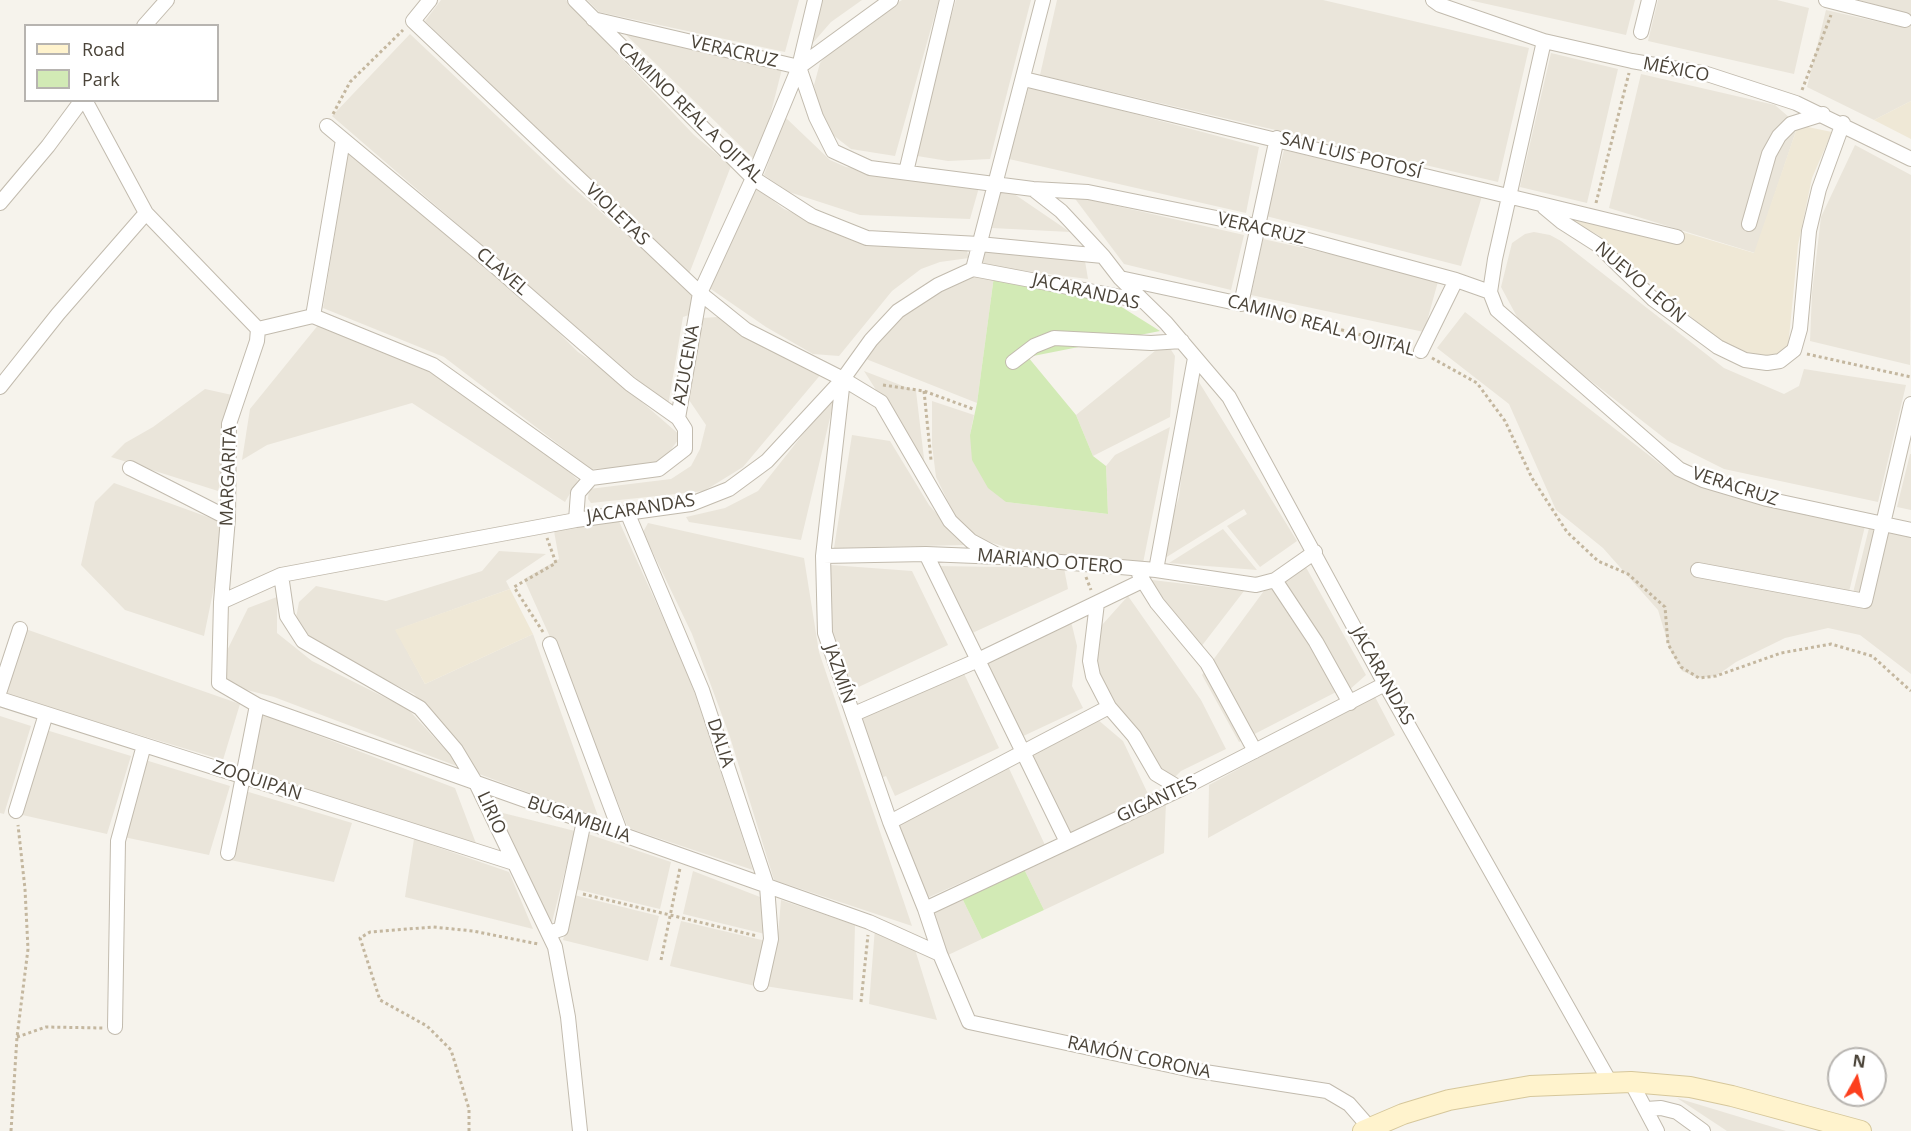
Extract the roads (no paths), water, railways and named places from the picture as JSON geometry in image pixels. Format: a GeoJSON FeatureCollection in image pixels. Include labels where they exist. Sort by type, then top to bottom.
{"type":"FeatureCollection","features":[{"type":"Feature","properties":{"kind":"main road"},"geometry":{"type":"LineString","coordinates":[[1366,1129],[1403,1114],[1449,1100],[1530,1086],[1621,1083],[1690,1088],[1722,1094],[1861,1131]]}},
{"type":"Feature","properties":{"kind":"street"},"geometry":{"type":"LineString","coordinates":[[146,24],[167,0]]}},
{"type":"Feature","properties":{"kind":"street","name":"VIOLETAS"},"geometry":{"type":"LineString","coordinates":[[430,0],[413,21],[700,293],[746,330],[843,379],[881,402],[950,521],[971,541],[1000,557]]}},
{"type":"Feature","properties":{"kind":"street","name":"CAMINO REAL A OJITAL"},"geometry":{"type":"LineString","coordinates":[[575,0],[753,178],[812,216],[867,238],[979,244],[1103,256]]}},
{"type":"Feature","properties":{"kind":"street","name":"AZUCENA"},"geometry":{"type":"LineString","coordinates":[[591,478],[659,469],[679,456],[685,449],[687,439],[685,429],[678,418],[700,293],[753,178],[799,67],[815,0]]}},
{"type":"Feature","properties":{"kind":"street"},"geometry":{"type":"LineString","coordinates":[[799,67],[891,0]]}},
{"type":"Feature","properties":{"kind":"street"},"geometry":{"type":"LineString","coordinates":[[906,172],[947,0]]}},
{"type":"Feature","properties":{"kind":"street"},"geometry":{"type":"LineString","coordinates":[[973,269],[1043,0]]}},
{"type":"Feature","properties":{"kind":"street","name":"MÉXICO"},"geometry":{"type":"LineString","coordinates":[[1433,0],[1440,5],[1544,41],[1632,62],[1707,74],[1796,103],[1843,123],[1911,159]]}},
{"type":"Feature","properties":{"kind":"street"},"geometry":{"type":"LineString","coordinates":[[1641,32],[1649,0]]}},
{"type":"Feature","properties":{"kind":"street"},"geometry":{"type":"LineString","coordinates":[[1833,1],[1905,20]]}},
{"type":"Feature","properties":{"kind":"street","name":"VERACRUZ"},"geometry":{"type":"LineString","coordinates":[[592,18],[799,67],[816,117],[833,151],[870,168],[1033,189],[1088,192],[1256,226],[1456,280],[1490,292],[1497,310],[1679,469],[1702,480],[1767,499],[1911,530]]}},
{"type":"Feature","properties":{"kind":"street"},"geometry":{"type":"LineString","coordinates":[[1490,292],[1544,41]]}},
{"type":"Feature","properties":{"kind":"street","name":"SAN LUIS POTOSÍ"},"geometry":{"type":"LineString","coordinates":[[1024,79],[1277,138],[1677,237]]}},
{"type":"Feature","properties":{"kind":"street"},"geometry":{"type":"LineString","coordinates":[[0,202],[82,102]]}},
{"type":"Feature","properties":{"kind":"street"},"geometry":{"type":"LineString","coordinates":[[85,102],[146,213],[258,328],[313,316],[433,365],[591,478],[578,493],[576,520]]}},
{"type":"Feature","properties":{"kind":"street"},"geometry":{"type":"LineString","coordinates":[[1749,224],[1769,154],[1779,136],[1791,124],[1822,114]]}},
{"type":"Feature","properties":{"kind":"street","name":"NUEVO LEÓN"},"geometry":{"type":"LineString","coordinates":[[1542,205],[1562,222],[1598,245],[1653,299],[1718,347],[1744,360],[1767,363],[1780,361],[1794,350],[1803,300],[1809,231],[1819,189],[1843,123]]}},
{"type":"Feature","properties":{"kind":"street","name":"CLAVEL"},"geometry":{"type":"LineString","coordinates":[[327,126],[489,261],[630,384],[678,418]]}},
{"type":"Feature","properties":{"kind":"street"},"geometry":{"type":"LineString","coordinates":[[1256,226],[1277,138]]}},
{"type":"Feature","properties":{"kind":"street"},"geometry":{"type":"LineString","coordinates":[[313,316],[343,140]]}},
{"type":"Feature","properties":{"kind":"street"},"geometry":{"type":"LineString","coordinates":[[1033,189],[1061,212],[1142,301]]}},
{"type":"Feature","properties":{"kind":"street"},"geometry":{"type":"LineString","coordinates":[[0,387],[58,314],[146,213]]}},
{"type":"Feature","properties":{"kind":"street","name":"CAMINO REAL A OJITAL"},"geometry":{"type":"LineString","coordinates":[[1120,278],[1241,304],[1256,226]]}},
{"type":"Feature","properties":{"kind":"street","name":"JACARANDAS"},"geometry":{"type":"LineString","coordinates":[[221,602],[281,575],[576,520],[691,504],[729,489],[766,461],[843,379],[871,340],[898,310],[938,285],[973,269],[1142,301],[1182,341],[1229,397],[1385,684],[1621,1083],[1646,1110],[1658,1131]]}},
{"type":"Feature","properties":{"kind":"street"},"geometry":{"type":"LineString","coordinates":[[1421,351],[1456,280]]}},
{"type":"Feature","properties":{"kind":"street","name":"MARGARITA"},"geometry":{"type":"LineString","coordinates":[[219,683],[221,602],[228,518],[230,424],[257,341],[258,328]]}},
{"type":"Feature","properties":{"kind":"street"},"geometry":{"type":"LineString","coordinates":[[1013,362],[1034,346],[1054,338],[1151,343],[1182,341]]}},
{"type":"Feature","properties":{"kind":"street"},"geometry":{"type":"LineString","coordinates":[[1156,570],[1195,358]]}},
{"type":"Feature","properties":{"kind":"street","name":"JAZMÍN"},"geometry":{"type":"LineString","coordinates":[[843,379],[823,556],[825,633],[890,822],[926,909],[940,954]]}},
{"type":"Feature","properties":{"kind":"street"},"geometry":{"type":"LineString","coordinates":[[1698,570],[1865,601],[1911,404]]}},
{"type":"Feature","properties":{"kind":"street"},"geometry":{"type":"LineString","coordinates":[[130,468],[228,518]]}},
{"type":"Feature","properties":{"kind":"street","name":"DALIA"},"geometry":{"type":"LineString","coordinates":[[627,512],[702,690],[767,886],[771,939],[761,984]]}},
{"type":"Feature","properties":{"kind":"street","name":"MARIANO OTERO"},"geometry":{"type":"LineString","coordinates":[[823,556],[926,554],[1000,557],[1080,564],[1140,575],[1156,570],[1256,585],[1275,580],[1315,552]]}},
{"type":"Feature","properties":{"kind":"street"},"geometry":{"type":"LineString","coordinates":[[926,554],[976,661],[1067,842]]}},
{"type":"Feature","properties":{"kind":"street","name":"LIRIO"},"geometry":{"type":"LineString","coordinates":[[281,575],[287,616],[303,641],[420,708],[456,750],[477,784],[555,947],[568,1017],[580,1131]]}},
{"type":"Feature","properties":{"kind":"street"},"geometry":{"type":"LineString","coordinates":[[854,714],[976,661],[1097,603],[1140,575],[1207,663],[1255,751]]}},
{"type":"Feature","properties":{"kind":"street"},"geometry":{"type":"LineString","coordinates":[[1275,580],[1316,642],[1350,703]]}},
{"type":"Feature","properties":{"kind":"street"},"geometry":{"type":"LineString","coordinates":[[1097,603],[1090,661],[1093,676],[1109,707],[1134,736],[1156,774],[1181,789]]}},
{"type":"Feature","properties":{"kind":"street"},"geometry":{"type":"LineString","coordinates":[[0,690],[20,629]]}},
{"type":"Feature","properties":{"kind":"street"},"geometry":{"type":"LineString","coordinates":[[550,644],[621,834]]}},
{"type":"Feature","properties":{"kind":"street","name":"BUGAMBILIA"},"geometry":{"type":"LineString","coordinates":[[219,683],[257,705],[869,922],[940,954]]}},
{"type":"Feature","properties":{"kind":"street","name":"GIGANTES"},"geometry":{"type":"LineString","coordinates":[[926,909],[1181,789],[1385,684]]}},
{"type":"Feature","properties":{"kind":"street","name":"ZOQUIPAN"},"geometry":{"type":"LineString","coordinates":[[0,699],[514,864]]}},
{"type":"Feature","properties":{"kind":"street"},"geometry":{"type":"LineString","coordinates":[[228,853],[257,705]]}},
{"type":"Feature","properties":{"kind":"street"},"geometry":{"type":"LineString","coordinates":[[890,822],[1109,707]]}},
{"type":"Feature","properties":{"kind":"street"},"geometry":{"type":"LineString","coordinates":[[16,811],[46,714]]}},
{"type":"Feature","properties":{"kind":"street"},"geometry":{"type":"LineString","coordinates":[[115,1027],[118,841],[144,745]]}},
{"type":"Feature","properties":{"kind":"street"},"geometry":{"type":"LineString","coordinates":[[549,933],[561,929],[584,821]]}},
{"type":"Feature","properties":{"kind":"street","name":"RAMÓN CORONA"},"geometry":{"type":"LineString","coordinates":[[940,954],[969,1022],[1192,1070],[1327,1091],[1349,1104],[1366,1129]]}},
{"type":"Feature","properties":{"kind":"street"},"geometry":{"type":"LineString","coordinates":[[1646,1110],[1661,1108],[1677,1112],[1703,1131]]}}]}
